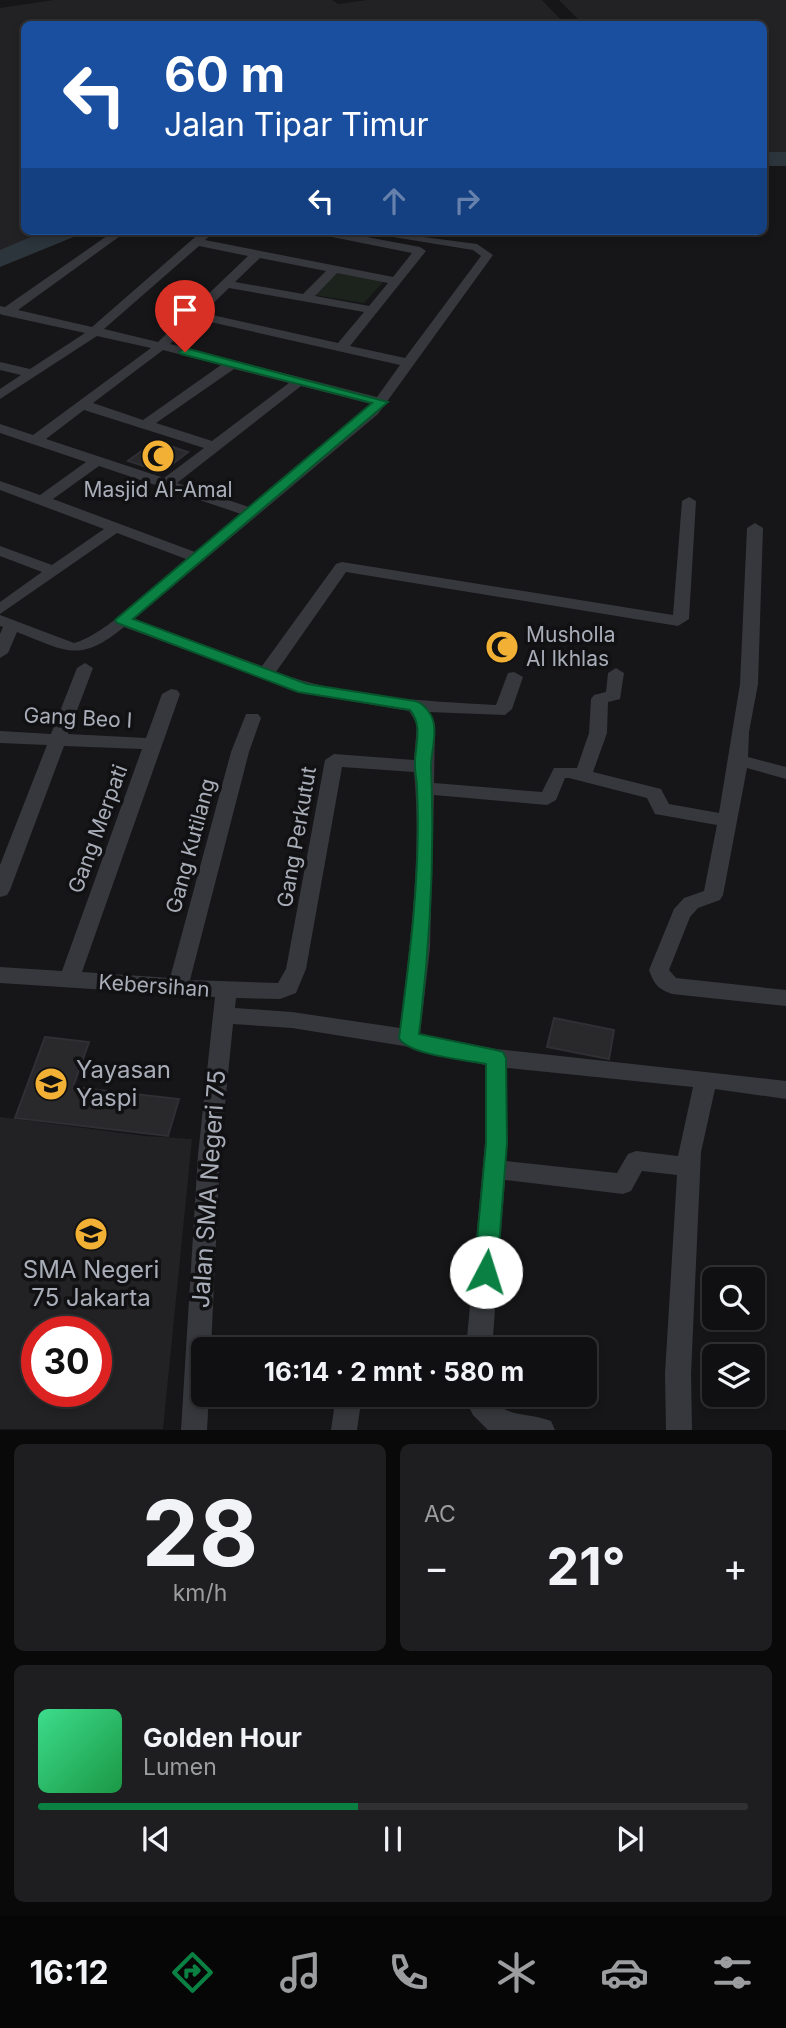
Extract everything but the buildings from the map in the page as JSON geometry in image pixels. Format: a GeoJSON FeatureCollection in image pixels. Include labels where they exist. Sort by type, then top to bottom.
{"type":"FeatureCollection","features":[{"type":"Feature","properties":{"kind":"street"},"geometry":{"type":"LineString","coordinates":[[4,311],[115,235]]}},
{"type":"Feature","properties":{"kind":"street"},"geometry":{"type":"LineString","coordinates":[[0,395],[93,332],[204,235]]}},
{"type":"Feature","properties":{"kind":"street"},"geometry":{"type":"LineString","coordinates":[[338,235],[420,251],[342,347]]}},
{"type":"Feature","properties":{"kind":"street"},"geometry":{"type":"LineString","coordinates":[[0,653],[6,622],[73,648],[80,647],[122,620],[253,513],[382,402],[487,255],[477,247],[397,235]]}},
{"type":"Feature","properties":{"kind":"street"},"geometry":{"type":"LineString","coordinates":[[195,242],[397,281]]}},
{"type":"Feature","properties":{"kind":"street"},"geometry":{"type":"LineString","coordinates":[[35,440],[161,346],[256,254]]}},
{"type":"Feature","properties":{"kind":"street"},"geometry":{"type":"LineString","coordinates":[[306,298],[334,269]]}},
{"type":"Feature","properties":{"kind":"street"},"geometry":{"type":"LineString","coordinates":[[227,284],[373,310]]}},
{"type":"Feature","properties":{"kind":"street"},"geometry":{"type":"LineString","coordinates":[[4,311],[161,346],[382,402]]}},
{"type":"Feature","properties":{"kind":"street"},"geometry":{"type":"LineString","coordinates":[[196,315],[410,363]]}},
{"type":"Feature","properties":{"kind":"street"},"geometry":{"type":"LineString","coordinates":[[146,424],[232,364]]}},
{"type":"Feature","properties":{"kind":"street"},"geometry":{"type":"LineString","coordinates":[[0,366],[33,374]]}},
{"type":"Feature","properties":{"kind":"street"},"geometry":{"type":"LineString","coordinates":[[166,484],[299,381]]}},
{"type":"Feature","properties":{"kind":"street"},"geometry":{"type":"LineString","coordinates":[[84,405],[215,447]]}},
{"type":"Feature","properties":{"kind":"street"},"geometry":{"type":"LineString","coordinates":[[0,428],[253,513]]}},
{"type":"Feature","properties":{"kind":"street"},"geometry":{"type":"LineString","coordinates":[[42,500],[96,461]]}},
{"type":"Feature","properties":{"kind":"street"},"geometry":{"type":"LineString","coordinates":[[0,485],[198,558]]}},
{"type":"Feature","properties":{"kind":"street"},"geometry":{"type":"LineString","coordinates":[[265,675],[342,566],[678,621],[681,619],[689,501]]}},
{"type":"Feature","properties":{"kind":"street"},"geometry":{"type":"LineString","coordinates":[[0,609],[51,570],[116,527]]}},
{"type":"Feature","properties":{"kind":"street"},"geometry":{"type":"LineString","coordinates":[[755,528],[749,684],[740,732],[739,760],[713,895],[691,903],[681,914],[659,970],[663,981],[672,986],[786,998]]}},
{"type":"Feature","properties":{"kind":"street"},"geometry":{"type":"LineString","coordinates":[[0,551],[51,570]]}},
{"type":"Feature","properties":{"kind":"street"},"geometry":{"type":"LineString","coordinates":[[122,620],[265,675],[330,694],[415,706],[499,711],[503,709],[514,677]]}},
{"type":"Feature","properties":{"kind":"street"},"geometry":{"type":"LineString","coordinates":[[0,890],[85,668]]}},
{"type":"Feature","properties":{"kind":"street"},"geometry":{"type":"LineString","coordinates":[[583,775],[598,733],[600,698],[614,695],[616,673]]}},
{"type":"Feature","properties":{"kind":"street","name":"Gang Merpati"},"geometry":{"type":"LineString","coordinates":[[69,980],[171,694]]}},
{"type":"Feature","properties":{"kind":"street"},"geometry":{"type":"LineString","coordinates":[[409,1038],[420,948],[425,788],[423,767],[426,724],[415,706]]}},
{"type":"Feature","properties":{"kind":"street","name":"Gang Kutilang"},"geometry":{"type":"LineString","coordinates":[[178,986],[219,829],[252,718]]}},
{"type":"Feature","properties":{"kind":"street","name":"Gang Beo I"},"geometry":{"type":"LineString","coordinates":[[0,737],[153,744]]}},
{"type":"Feature","properties":{"kind":"street","name":"Gang Perkutut"},"geometry":{"type":"LineString","coordinates":[[296,969],[334,760],[423,767]]}},
{"type":"Feature","properties":{"kind":"street"},"geometry":{"type":"LineString","coordinates":[[739,760],[786,773]]}},
{"type":"Feature","properties":{"kind":"street"},"geometry":{"type":"LineString","coordinates":[[425,788],[547,799],[552,794],[556,777],[561,772],[654,793],[662,809],[727,821]]}},
{"type":"Feature","properties":{"kind":"street","name":"Kebersihan"},"geometry":{"type":"LineString","coordinates":[[0,975],[280,991],[289,987],[296,969]]}},
{"type":"Feature","properties":{"kind":"street","name":"Jalan SMA Negeri 75"},"geometry":{"type":"LineString","coordinates":[[194,1430],[209,1155],[226,990]]}},
{"type":"Feature","properties":{"kind":"street"},"geometry":{"type":"LineString","coordinates":[[223,1016],[292,1020],[409,1038],[416,1042],[496,1058],[786,1090]]}},
{"type":"Feature","properties":{"kind":"street"},"geometry":{"type":"LineString","coordinates":[[480,1337],[494,1169],[496,1058]]}},
{"type":"Feature","properties":{"kind":"street"},"geometry":{"type":"LineString","coordinates":[[679,1430],[678,1374],[690,1167],[705,1079]]}},
{"type":"Feature","properties":{"kind":"street"},"geometry":{"type":"LineString","coordinates":[[494,1169],[622,1184],[636,1161],[690,1167]]}},
{"type":"Feature","properties":{"kind":"street"},"geometry":{"type":"LineString","coordinates":[[344,1430],[347,1407]]}},
{"type":"Feature","properties":{"kind":"street"},"geometry":{"type":"LineString","coordinates":[[481,1407],[484,1414],[506,1425],[542,1430]]}},
{"type":"Feature","properties":{"kind":"shaded area"},"geometry":{"type":"Polygon","coordinates":[[[54,0],[332,0],[339,4],[367,0],[542,0],[562,21],[21,21],[21,235],[51,235],[0,256],[0,8],[54,0]]]}},
{"type":"Feature","properties":{"kind":"shaded area"},"geometry":{"type":"Polygon","coordinates":[[[559,0],[786,0],[786,157],[767,156],[767,21],[580,21],[559,0]]]}},
{"type":"Feature","properties":{"kind":"shaded area"},"geometry":{"type":"Polygon","coordinates":[[[334,272],[384,281],[364,303],[314,295],[334,272]]]}},
{"type":"Feature","properties":{"kind":"shaded area","name":"SMA Negeri 75 Jakarta"},"geometry":{"type":"Polygon","coordinates":[[[0,1117],[145,1136],[192,1139],[163,1429],[0,1429],[0,1117]]]}},
{"type":"Feature","properties":{"kind":"waterway"},"geometry":{"type":"LineString","coordinates":[[767,159],[786,159]]}},
{"type":"Feature","properties":{"kind":"waterway"},"geometry":{"type":"LineString","coordinates":[[0,259],[57,235]]}},
{"type":"Feature","properties":{"kind":"place","name":"Masjid Al-Amal"},"geometry":{"type":"Point","coordinates":[158,456]}},
{"type":"Feature","properties":{"kind":"place","name":"Musholla Al Ikhlas"},"geometry":{"type":"Point","coordinates":[502,647]}},
{"type":"Feature","properties":{"kind":"place","name":"Yayasan Yaspi"},"geometry":{"type":"Point","coordinates":[51,1084]}},
{"type":"Feature","properties":{"kind":"place","name":"SMA Negeri 75 Jakarta"},"geometry":{"type":"Point","coordinates":[91,1234]}},
{"type":"Feature","properties":{"kind":"route"},"geometry":{"type":"LineString","coordinates":[[185,352],[382,402],[253,513],[122,620],[304,688],[415,706],[421,713],[426,724],[427,739],[423,767],[425,853],[420,948],[409,1038],[416,1042],[496,1058],[496,1143],[486,1272]]}}]}
